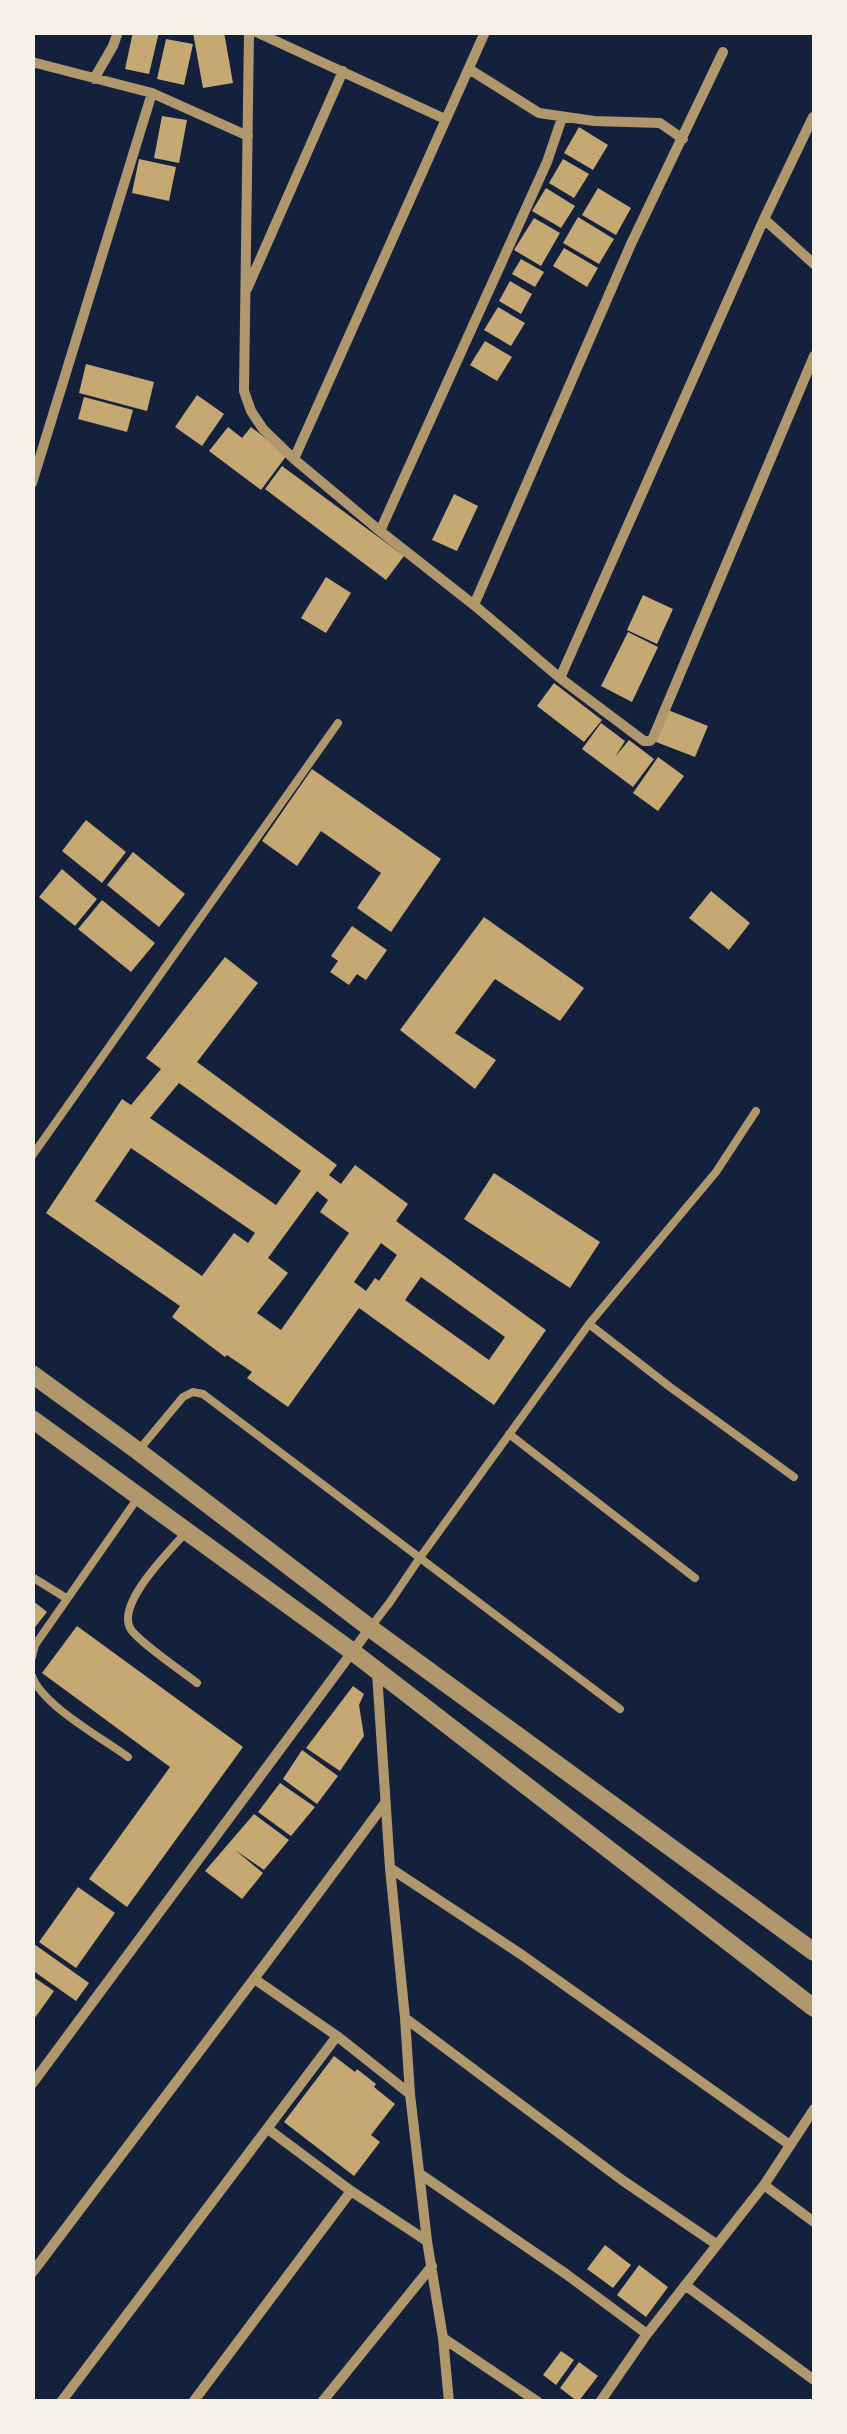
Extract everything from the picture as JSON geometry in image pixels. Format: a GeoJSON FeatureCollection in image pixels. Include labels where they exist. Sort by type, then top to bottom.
{"type":"FeatureCollection","features":[{"type":"Feature","properties":{"kind":"street"},"geometry":{"type":"LineString","coordinates":[[94,79],[118,32]]}},
{"type":"Feature","properties":{"kind":"street"},"geometry":{"type":"LineString","coordinates":[[446,119],[252,32],[244,391],[263,429],[294,459],[560,678],[644,741],[653,738],[814,356]]}},
{"type":"Feature","properties":{"kind":"street"},"geometry":{"type":"LineString","coordinates":[[294,459],[485,32]]}},
{"type":"Feature","properties":{"kind":"street"},"geometry":{"type":"LineString","coordinates":[[474,604],[631,244],[724,52]]}},
{"type":"Feature","properties":{"kind":"street"},"geometry":{"type":"LineString","coordinates":[[32,62],[152,92],[248,136]]}},
{"type":"Feature","properties":{"kind":"street"},"geometry":{"type":"LineString","coordinates":[[470,69],[539,113],[562,118],[660,123],[682,139]]}},
{"type":"Feature","properties":{"kind":"street"},"geometry":{"type":"LineString","coordinates":[[244,295],[343,71]]}},
{"type":"Feature","properties":{"kind":"street"},"geometry":{"type":"LineString","coordinates":[[32,483],[152,92]]}},
{"type":"Feature","properties":{"kind":"street"},"geometry":{"type":"LineString","coordinates":[[560,678],[812,116]]}},
{"type":"Feature","properties":{"kind":"street"},"geometry":{"type":"LineString","coordinates":[[380,531],[547,162],[562,118]]}},
{"type":"Feature","properties":{"kind":"street"},"geometry":{"type":"LineString","coordinates":[[764,219],[814,264]]}},
{"type":"Feature","properties":{"kind":"street"},"geometry":{"type":"LineString","coordinates":[[32,1374],[370,1628],[814,1952]]}},
{"type":"Feature","properties":{"kind":"street"},"geometry":{"type":"LineString","coordinates":[[32,1419],[352,1652],[814,2008]]}},
{"type":"Feature","properties":{"kind":"street"},"geometry":{"type":"LineString","coordinates":[[32,2084],[370,1628]]}},
{"type":"Feature","properties":{"kind":"street"},"geometry":{"type":"LineString","coordinates":[[377,1672],[410,2094],[447,2400]]}},
{"type":"Feature","properties":{"kind":"street"},"geometry":{"type":"LineString","coordinates":[[32,2273],[256,1980],[385,1802]]}},
{"type":"Feature","properties":{"kind":"street"},"geometry":{"type":"LineString","coordinates":[[390,1868],[522,1955],[790,2145]]}},
{"type":"Feature","properties":{"kind":"street"},"geometry":{"type":"LineString","coordinates":[[256,1980],[337,2036],[410,2094]]}},
{"type":"Feature","properties":{"kind":"street"},"geometry":{"type":"LineString","coordinates":[[405,2018],[622,2180],[716,2244]]}},
{"type":"Feature","properties":{"kind":"street"},"geometry":{"type":"LineString","coordinates":[[60,2402],[337,2036]]}},
{"type":"Feature","properties":{"kind":"street"},"geometry":{"type":"LineString","coordinates":[[616,2402],[602,2398],[764,2185],[814,2109]]}},
{"type":"Feature","properties":{"kind":"street"},"geometry":{"type":"LineString","coordinates":[[268,2129],[427,2241]]}},
{"type":"Feature","properties":{"kind":"street"},"geometry":{"type":"LineString","coordinates":[[420,2174],[647,2334]]}},
{"type":"Feature","properties":{"kind":"street"},"geometry":{"type":"LineString","coordinates":[[764,2185],[814,2222]]}},
{"type":"Feature","properties":{"kind":"street"},"geometry":{"type":"LineString","coordinates":[[193,2402],[351,2190]]}},
{"type":"Feature","properties":{"kind":"street"},"geometry":{"type":"LineString","coordinates":[[322,2402],[432,2266]]}},
{"type":"Feature","properties":{"kind":"street"},"geometry":{"type":"LineString","coordinates":[[685,2284],[814,2380]]}},
{"type":"Feature","properties":{"kind":"street"},"geometry":{"type":"LineString","coordinates":[[442,2338],[538,2402]]}},
{"type":"Feature","properties":{"kind":"lane"},"geometry":{"type":"LineString","coordinates":[[32,1156],[338,724]]}},
{"type":"Feature","properties":{"kind":"lane"},"geometry":{"type":"LineString","coordinates":[[370,1628],[588,1324],[716,1172],[756,1112]]}},
{"type":"Feature","properties":{"kind":"lane"},"geometry":{"type":"LineString","coordinates":[[588,1324],[794,1477]]}},
{"type":"Feature","properties":{"kind":"lane"},"geometry":{"type":"LineString","coordinates":[[138,1451],[183,1397],[193,1392],[203,1394],[620,1709]]}},
{"type":"Feature","properties":{"kind":"lane"},"geometry":{"type":"LineString","coordinates":[[509,1434],[695,1578]]}},
{"type":"Feature","properties":{"kind":"lane"},"geometry":{"type":"LineString","coordinates":[[32,1656],[35,1644],[139,1496]]}},
{"type":"Feature","properties":{"kind":"lane"},"geometry":{"type":"LineString","coordinates":[[187,1530],[131,1600],[127,1615],[131,1630],[197,1683]]}},
{"type":"Feature","properties":{"kind":"lane"},"geometry":{"type":"LineString","coordinates":[[32,1577],[66,1598]]}},
{"type":"Feature","properties":{"kind":"lane"},"geometry":{"type":"LineString","coordinates":[[32,1676],[45,1698],[128,1757]]}},
{"type":"Feature","properties":{"kind":"building"},"geometry":{"type":"Polygon","coordinates":[[[133,32],[159,32],[149,74],[125,69],[133,32]]]}},
{"type":"Feature","properties":{"kind":"building"},"geometry":{"type":"Polygon","coordinates":[[[224,32],[233,83],[203,88],[193,33],[224,32]]]}},
{"type":"Feature","properties":{"kind":"building"},"geometry":{"type":"Polygon","coordinates":[[[166,39],[193,44],[184,85],[157,79],[166,39]]]}},
{"type":"Feature","properties":{"kind":"building"},"geometry":{"type":"Polygon","coordinates":[[[162,116],[187,120],[179,163],[154,158],[162,116]]]}},
{"type":"Feature","properties":{"kind":"building"},"geometry":{"type":"Polygon","coordinates":[[[579,127],[608,145],[593,170],[564,153],[579,127]]]}},
{"type":"Feature","properties":{"kind":"building"},"geometry":{"type":"Polygon","coordinates":[[[139,159],[176,167],[169,201],[132,193],[139,159]]]}},
{"type":"Feature","properties":{"kind":"building"},"geometry":{"type":"Polygon","coordinates":[[[563,159],[589,174],[574,198],[549,183],[563,159]]]}},
{"type":"Feature","properties":{"kind":"building"},"geometry":{"type":"Polygon","coordinates":[[[546,188],[575,206],[561,228],[532,211],[546,188]]]}},
{"type":"Feature","properties":{"kind":"building"},"geometry":{"type":"Polygon","coordinates":[[[598,188],[631,208],[616,235],[582,215],[598,188]]]}},
{"type":"Feature","properties":{"kind":"building"},"geometry":{"type":"Polygon","coordinates":[[[578,217],[614,239],[599,264],[563,243],[578,217]]]}},
{"type":"Feature","properties":{"kind":"building"},"geometry":{"type":"Polygon","coordinates":[[[534,218],[560,233],[541,266],[514,250],[534,218]]]}},
{"type":"Feature","properties":{"kind":"building"},"geometry":{"type":"Polygon","coordinates":[[[564,248],[598,268],[587,287],[553,266],[564,248]]]}},
{"type":"Feature","properties":{"kind":"building"},"geometry":{"type":"Polygon","coordinates":[[[521,259],[544,272],[535,287],[512,274],[521,259]]]}},
{"type":"Feature","properties":{"kind":"building"},"geometry":{"type":"Polygon","coordinates":[[[510,281],[532,294],[521,314],[499,301],[510,281]]]}},
{"type":"Feature","properties":{"kind":"building"},"geometry":{"type":"Polygon","coordinates":[[[498,307],[525,323],[511,346],[484,330],[498,307]]]}},
{"type":"Feature","properties":{"kind":"building"},"geometry":{"type":"Polygon","coordinates":[[[485,341],[512,357],[497,381],[470,365],[485,341]]]}},
{"type":"Feature","properties":{"kind":"building"},"geometry":{"type":"Polygon","coordinates":[[[86,364],[154,382],[147,411],[79,393],[86,364]]]}},
{"type":"Feature","properties":{"kind":"building"},"geometry":{"type":"Polygon","coordinates":[[[197,395],[224,414],[202,446],[175,427],[197,395]]]}},
{"type":"Feature","properties":{"kind":"building"},"geometry":{"type":"Polygon","coordinates":[[[84,397],[133,410],[127,432],[78,419],[84,397]]]}},
{"type":"Feature","properties":{"kind":"building"},"geometry":{"type":"Polygon","coordinates":[[[228,427],[242,438],[251,427],[287,455],[261,490],[209,451],[228,427]]]}},
{"type":"Feature","properties":{"kind":"building"},"geometry":{"type":"Polygon","coordinates":[[[282,466],[404,556],[386,580],[265,489],[282,466]]]}},
{"type":"Feature","properties":{"kind":"building"},"geometry":{"type":"Polygon","coordinates":[[[454,494],[478,506],[457,551],[432,540],[454,494]]]}},
{"type":"Feature","properties":{"kind":"building"},"geometry":{"type":"Polygon","coordinates":[[[326,577],[351,593],[326,633],[301,618],[326,577]]]}},
{"type":"Feature","properties":{"kind":"building"},"geometry":{"type":"Polygon","coordinates":[[[643,595],[673,609],[657,644],[627,630],[643,595]]]}},
{"type":"Feature","properties":{"kind":"building"},"geometry":{"type":"Polygon","coordinates":[[[628,632],[658,647],[632,702],[601,686],[628,632]]]}},
{"type":"Feature","properties":{"kind":"building"},"geometry":{"type":"Polygon","coordinates":[[[554,683],[602,720],[584,742],[537,706],[554,683]]]}},
{"type":"Feature","properties":{"kind":"building"},"geometry":{"type":"Polygon","coordinates":[[[668,710],[708,726],[695,757],[656,742],[668,710]]]}},
{"type":"Feature","properties":{"kind":"building"},"geometry":{"type":"Polygon","coordinates":[[[601,723],[625,741],[615,757],[629,740],[654,759],[633,787],[582,749],[601,723]]]}},
{"type":"Feature","properties":{"kind":"building"},"geometry":{"type":"Polygon","coordinates":[[[658,757],[684,776],[658,811],[633,793],[658,757]]]}},
{"type":"Feature","properties":{"kind":"building"},"geometry":{"type":"Polygon","coordinates":[[[312,769],[441,859],[391,932],[357,908],[381,873],[321,831],[297,866],[262,841],[312,769]]]}},
{"type":"Feature","properties":{"kind":"building"},"geometry":{"type":"Polygon","coordinates":[[[86,820],[126,852],[102,883],[62,851],[86,820]]]}},
{"type":"Feature","properties":{"kind":"building"},"geometry":{"type":"Polygon","coordinates":[[[133,852],[185,894],[159,927],[107,885],[133,852]]]}},
{"type":"Feature","properties":{"kind":"building"},"geometry":{"type":"Polygon","coordinates":[[[62,869],[97,899],[75,926],[39,897],[62,869]]]}},
{"type":"Feature","properties":{"kind":"building"},"geometry":{"type":"Polygon","coordinates":[[[711,891],[750,923],[729,950],[689,918],[711,891]]]}},
{"type":"Feature","properties":{"kind":"building"},"geometry":{"type":"Polygon","coordinates":[[[102,900],[155,943],[131,972],[78,929],[102,900]]]}},
{"type":"Feature","properties":{"kind":"building"},"geometry":{"type":"Polygon","coordinates":[[[484,917],[584,988],[560,1021],[495,979],[455,1033],[496,1060],[475,1089],[400,1030],[484,917]]]}},
{"type":"Feature","properties":{"kind":"building"},"geometry":{"type":"Polygon","coordinates":[[[352,926],[387,950],[366,980],[357,974],[349,985],[330,972],[338,961],[331,956],[352,926]]]}},
{"type":"Feature","properties":{"kind":"building"},"geometry":{"type":"Polygon","coordinates":[[[225,957],[258,983],[197,1062],[337,1165],[329,1175],[341,1184],[355,1165],[408,1204],[396,1221],[546,1330],[494,1405],[359,1308],[288,1407],[247,1378],[252,1372],[172,1317],[180,1306],[46,1213],[122,1099],[131,1105],[161,1069],[146,1058],[225,957]],[[179,1083],[150,1118],[276,1205],[301,1171],[179,1083]],[[131,1148],[95,1201],[202,1276],[234,1233],[248,1243],[255,1233],[131,1148]],[[317,1191],[268,1258],[288,1273],[257,1313],[281,1330],[349,1233],[320,1212],[328,1200],[317,1191]],[[381,1243],[354,1282],[366,1291],[375,1278],[379,1281],[397,1255],[381,1243]],[[421,1277],[405,1300],[489,1360],[505,1337],[421,1277]]]}},
{"type":"Feature","properties":{"kind":"building"},"geometry":{"type":"Polygon","coordinates":[[[494,1173],[600,1242],[570,1288],[464,1219],[494,1173]]]}},
{"type":"Feature","properties":{"kind":"building"},"geometry":{"type":"Polygon","coordinates":[[[32,1600],[47,1612],[32,1631],[32,1600]]]}},
{"type":"Feature","properties":{"kind":"building"},"geometry":{"type":"Polygon","coordinates":[[[77,1626],[243,1747],[127,1907],[89,1879],[170,1767],[42,1673],[77,1626]]]}},
{"type":"Feature","properties":{"kind":"building"},"geometry":{"type":"Polygon","coordinates":[[[353,1686],[364,1694],[359,1705],[364,1736],[340,1771],[306,1748],[353,1686]]]}},
{"type":"Feature","properties":{"kind":"building"},"geometry":{"type":"Polygon","coordinates":[[[302,1750],[338,1776],[317,1804],[283,1779],[302,1750]]]}},
{"type":"Feature","properties":{"kind":"building"},"geometry":{"type":"Polygon","coordinates":[[[280,1783],[315,1807],[291,1836],[258,1812],[280,1783]]]}},
{"type":"Feature","properties":{"kind":"building"},"geometry":{"type":"Polygon","coordinates":[[[254,1814],[289,1840],[264,1870],[235,1850],[263,1873],[242,1899],[205,1871],[254,1814]]]}},
{"type":"Feature","properties":{"kind":"building"},"geometry":{"type":"Polygon","coordinates":[[[78,1887],[115,1913],[76,1968],[39,1942],[78,1887]]]}},
{"type":"Feature","properties":{"kind":"building"},"geometry":{"type":"Polygon","coordinates":[[[34,1944],[89,1983],[76,2001],[32,1970],[34,1944]]]}},
{"type":"Feature","properties":{"kind":"building"},"geometry":{"type":"Polygon","coordinates":[[[32,1976],[54,1991],[32,2022],[32,1976]]]}},
{"type":"Feature","properties":{"kind":"building"},"geometry":{"type":"Polygon","coordinates":[[[334,2056],[355,2072],[357,2069],[395,2104],[371,2135],[380,2142],[354,2176],[284,2122],[334,2056]]]}},
{"type":"Feature","properties":{"kind":"building"},"geometry":{"type":"Polygon","coordinates":[[[605,2245],[631,2265],[613,2288],[587,2269],[605,2245]]]}},
{"type":"Feature","properties":{"kind":"building"},"geometry":{"type":"Polygon","coordinates":[[[639,2265],[668,2287],[646,2317],[617,2295],[639,2265]]]}},
{"type":"Feature","properties":{"kind":"building"},"geometry":{"type":"Polygon","coordinates":[[[561,2351],[574,2360],[556,2385],[543,2375],[561,2351]]]}},
{"type":"Feature","properties":{"kind":"building"},"geometry":{"type":"Polygon","coordinates":[[[579,2362],[598,2376],[578,2402],[560,2388],[579,2362]]]}}]}
